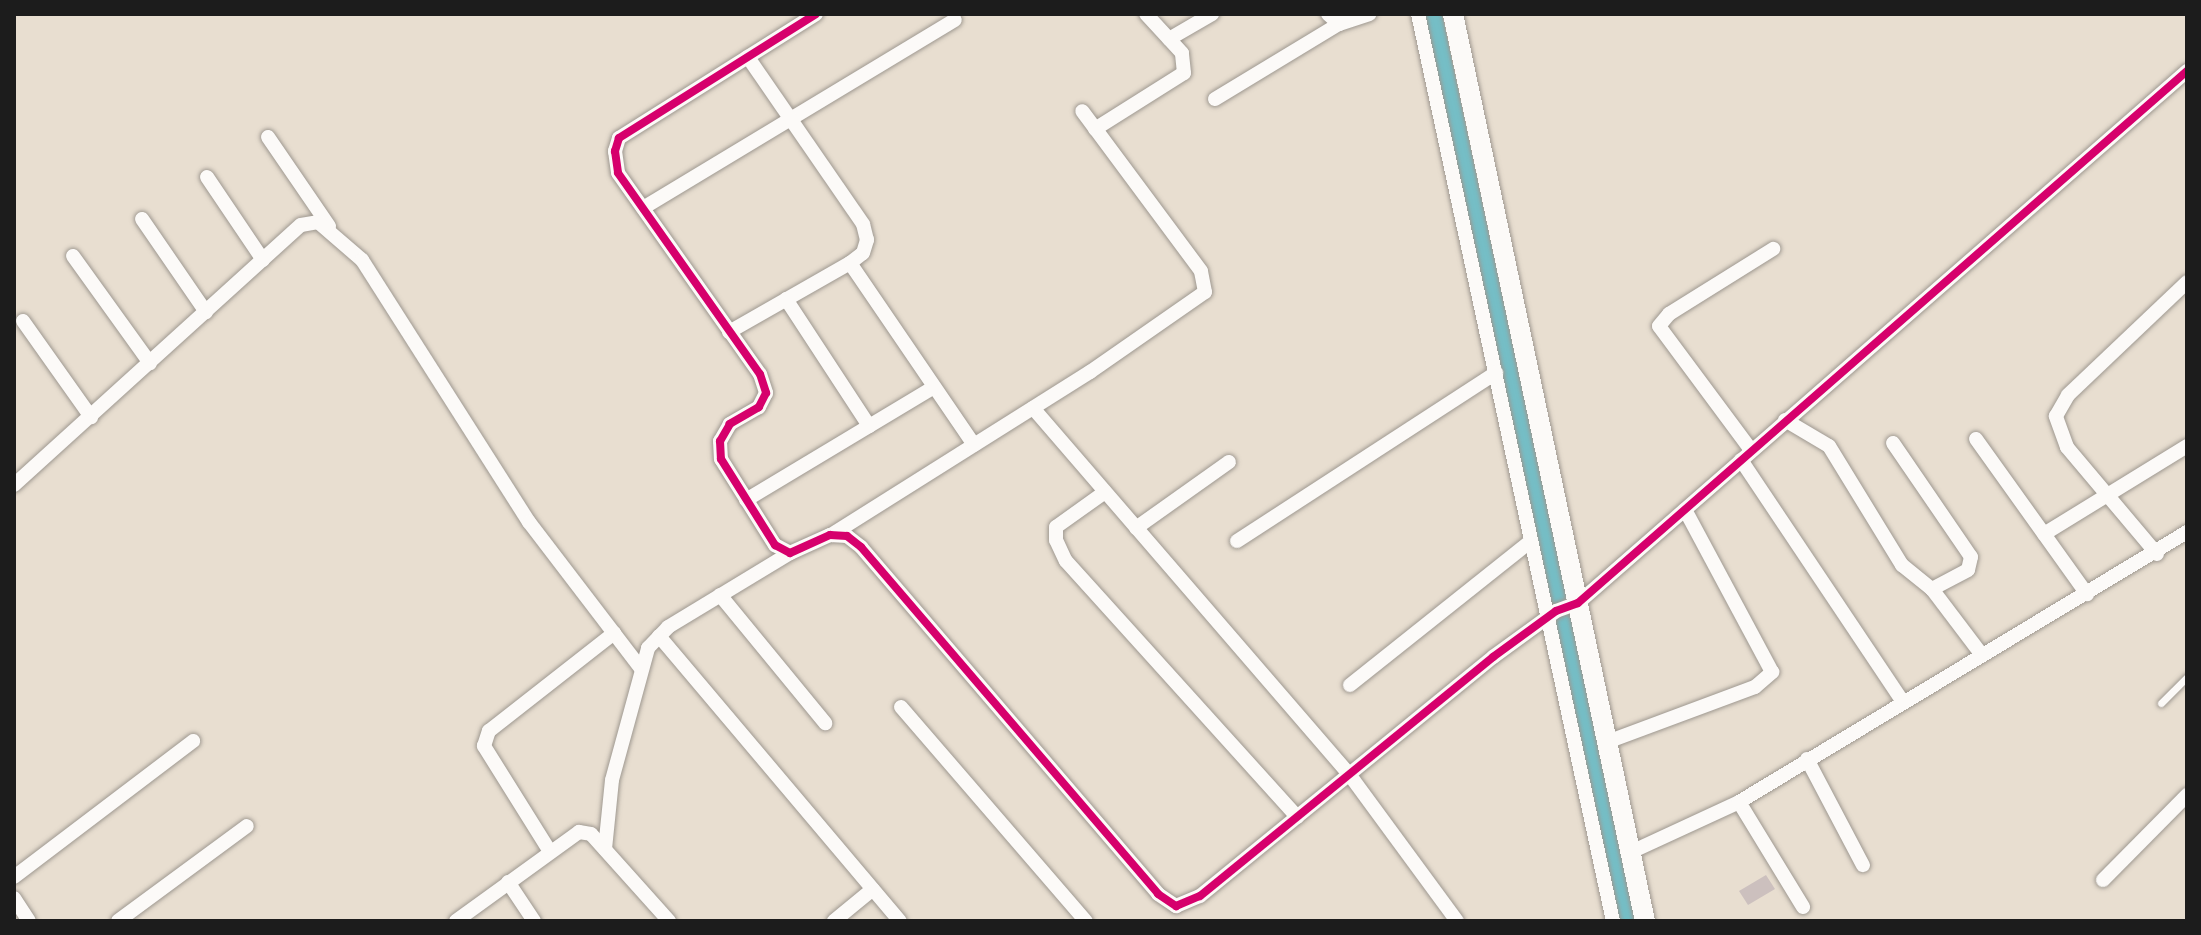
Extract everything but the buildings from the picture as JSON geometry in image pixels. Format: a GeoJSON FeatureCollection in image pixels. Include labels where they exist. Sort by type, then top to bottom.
{"type":"FeatureCollection","features":[{"type":"Feature","properties":{"kind":"street"},"geometry":{"type":"LineString","coordinates":[[790,553],[775,545],[721,459],[720,441],[730,424],[759,407],[766,393],[760,374],[618,173],[619,138],[816,14]]}},
{"type":"Feature","properties":{"kind":"street"},"geometry":{"type":"LineString","coordinates":[[1095,129],[1184,73],[1182,53],[1146,14]]}},
{"type":"Feature","properties":{"kind":"street"},"geometry":{"type":"LineString","coordinates":[[1169,39],[1212,14]]}},
{"type":"Feature","properties":{"kind":"street"},"geometry":{"type":"LineString","coordinates":[[1215,99],[1334,19],[1369,14]]}},
{"type":"Feature","properties":{"kind":"street"},"geometry":{"type":"LineString","coordinates":[[1418,14],[1531,541],[1552,615],[1613,921]]}},
{"type":"Feature","properties":{"kind":"street"},"geometry":{"type":"LineString","coordinates":[[1453,14],[1574,604],[1645,921]]}},
{"type":"Feature","properties":{"kind":"street"},"geometry":{"type":"LineString","coordinates":[[643,208],[955,20]]}},
{"type":"Feature","properties":{"kind":"street"},"geometry":{"type":"LineString","coordinates":[[729,332],[863,253],[863,224],[788,121],[748,57]]}},
{"type":"Feature","properties":{"kind":"street"},"geometry":{"type":"LineString","coordinates":[[1171,921],[1183,905],[1349,774],[1552,615],[1574,604],[2187,71]]}},
{"type":"Feature","properties":{"kind":"street"},"geometry":{"type":"LineString","coordinates":[[605,849],[604,820],[640,667],[659,636],[720,595],[790,553],[830,535],[1033,408],[1205,292],[1201,271],[1082,111]]}},
{"type":"Feature","properties":{"kind":"street"},"geometry":{"type":"LineString","coordinates":[[268,137],[331,228],[362,260],[529,522],[640,667]]}},
{"type":"Feature","properties":{"kind":"street"},"geometry":{"type":"LineString","coordinates":[[207,177],[263,260]]}},
{"type":"Feature","properties":{"kind":"street"},"geometry":{"type":"LineString","coordinates":[[142,219],[206,312]]}},
{"type":"Feature","properties":{"kind":"street"},"geometry":{"type":"LineString","coordinates":[[14,485],[301,225],[318,222],[331,228]]}},
{"type":"Feature","properties":{"kind":"street"},"geometry":{"type":"LineString","coordinates":[[1773,249],[1669,314],[1659,326],[1746,455],[1903,702]]}},
{"type":"Feature","properties":{"kind":"street"},"geometry":{"type":"LineString","coordinates":[[73,256],[150,363]]}},
{"type":"Feature","properties":{"kind":"street"},"geometry":{"type":"LineString","coordinates":[[850,263],[974,445]]}},
{"type":"Feature","properties":{"kind":"street"},"geometry":{"type":"LineString","coordinates":[[2157,554],[2104,493],[2058,429],[2060,404],[2187,282]]}},
{"type":"Feature","properties":{"kind":"street"},"geometry":{"type":"LineString","coordinates":[[786,299],[869,426]]}},
{"type":"Feature","properties":{"kind":"street"},"geometry":{"type":"LineString","coordinates":[[23,321],[91,417]]}},
{"type":"Feature","properties":{"kind":"street"},"geometry":{"type":"LineString","coordinates":[[1237,541],[1496,373]]}},
{"type":"Feature","properties":{"kind":"street"},"geometry":{"type":"LineString","coordinates":[[746,500],[934,387]]}},
{"type":"Feature","properties":{"kind":"street"},"geometry":{"type":"LineString","coordinates":[[1033,408],[1349,774],[1457,921]]}},
{"type":"Feature","properties":{"kind":"street"},"geometry":{"type":"LineString","coordinates":[[1785,420],[1829,446],[1902,565],[1932,589],[1982,655]]}},
{"type":"Feature","properties":{"kind":"street"},"geometry":{"type":"LineString","coordinates":[[1976,439],[2087,594]]}},
{"type":"Feature","properties":{"kind":"street"},"geometry":{"type":"LineString","coordinates":[[1893,443],[1971,557],[1968,570],[1932,589]]}},
{"type":"Feature","properties":{"kind":"street"},"geometry":{"type":"LineString","coordinates":[[2044,534],[2104,493],[2187,446]]}},
{"type":"Feature","properties":{"kind":"street"},"geometry":{"type":"LineString","coordinates":[[1136,528],[1229,462]]}},
{"type":"Feature","properties":{"kind":"street"},"geometry":{"type":"LineString","coordinates":[[1105,492],[1056,527],[1056,540],[1066,561],[1297,817]]}},
{"type":"Feature","properties":{"kind":"street"},"geometry":{"type":"LineString","coordinates":[[1607,742],[1755,687],[1772,672],[1685,510]]}},
{"type":"Feature","properties":{"kind":"street"},"geometry":{"type":"LineString","coordinates":[[1631,852],[1739,802],[1982,655],[2157,554],[2187,532]]}},
{"type":"Feature","properties":{"kind":"street"},"geometry":{"type":"LineString","coordinates":[[830,535],[847,536],[861,547],[1158,894],[1176,906],[1183,905]]}},
{"type":"Feature","properties":{"kind":"street"},"geometry":{"type":"LineString","coordinates":[[1350,685],[1531,541]]}},
{"type":"Feature","properties":{"kind":"street"},"geometry":{"type":"LineString","coordinates":[[720,595],[825,723]]}},
{"type":"Feature","properties":{"kind":"street"},"geometry":{"type":"LineString","coordinates":[[549,850],[484,746],[489,731],[614,633]]}},
{"type":"Feature","properties":{"kind":"street"},"geometry":{"type":"LineString","coordinates":[[659,636],[900,921]]}},
{"type":"Feature","properties":{"kind":"street"},"geometry":{"type":"LineString","coordinates":[[901,707],[1086,921]]}},
{"type":"Feature","properties":{"kind":"street"},"geometry":{"type":"LineString","coordinates":[[14,877],[193,741]]}},
{"type":"Feature","properties":{"kind":"street"},"geometry":{"type":"LineString","coordinates":[[1807,759],[1863,865]]}},
{"type":"Feature","properties":{"kind":"street"},"geometry":{"type":"LineString","coordinates":[[2103,880],[2187,795]]}},
{"type":"Feature","properties":{"kind":"street"},"geometry":{"type":"LineString","coordinates":[[1739,802],[1803,907]]}},
{"type":"Feature","properties":{"kind":"street"},"geometry":{"type":"LineString","coordinates":[[118,921],[247,826]]}},
{"type":"Feature","properties":{"kind":"street"},"geometry":{"type":"LineString","coordinates":[[456,921],[549,850],[579,832],[591,834],[669,921]]}},
{"type":"Feature","properties":{"kind":"street"},"geometry":{"type":"LineString","coordinates":[[508,882],[534,921]]}},
{"type":"Feature","properties":{"kind":"street"},"geometry":{"type":"LineString","coordinates":[[834,921],[873,889]]}},
{"type":"Feature","properties":{"kind":"street"},"geometry":{"type":"LineString","coordinates":[[14,898],[29,921]]}},
{"type":"Feature","properties":{"kind":"lane"},"geometry":{"type":"LineString","coordinates":[[2161,703],[2187,677]]}},
{"type":"Feature","properties":{"kind":"waterway"},"geometry":{"type":"LineString","coordinates":[[1433,14],[1627,921]]}},
{"type":"Feature","properties":{"kind":"cycle path"},"geometry":{"type":"LineString","coordinates":[[816,14],[619,138],[615,151],[618,173],[760,374],[766,393],[759,407],[730,424],[720,441],[721,459],[775,545],[790,553],[830,535],[847,536],[861,547],[1158,894],[1176,906],[1200,896],[1493,657],[1556,611],[1578,603],[2187,71]]}}]}
